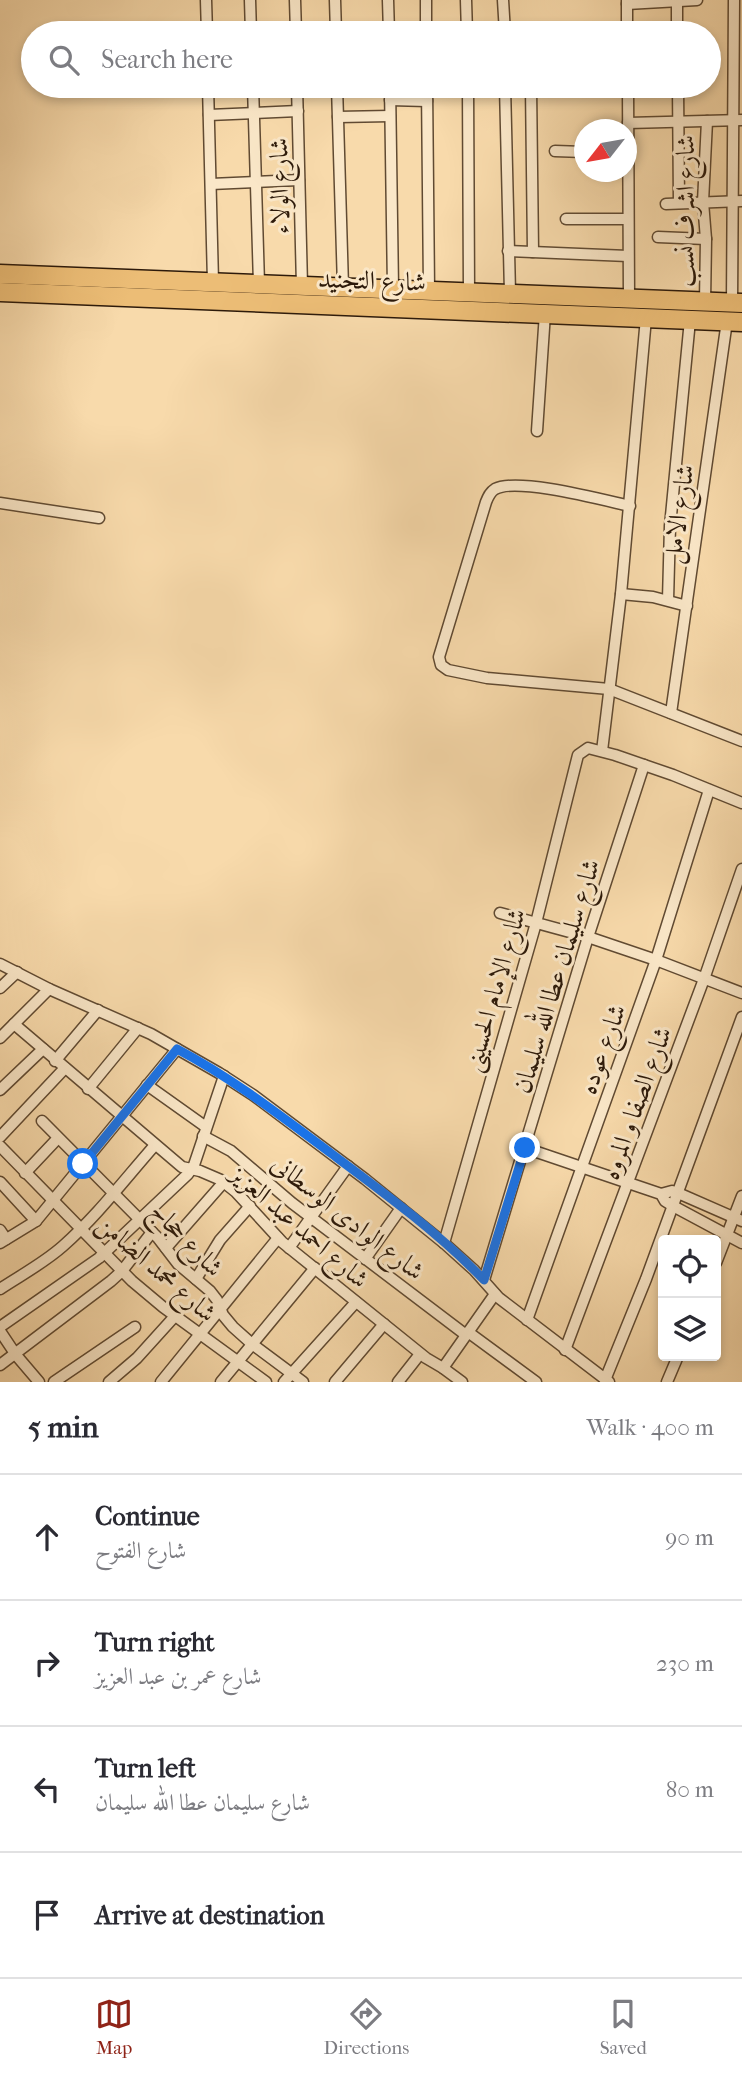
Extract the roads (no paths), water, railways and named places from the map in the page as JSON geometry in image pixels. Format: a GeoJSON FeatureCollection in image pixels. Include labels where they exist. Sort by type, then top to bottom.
{"type":"FeatureCollection","features":[{"type":"Feature","properties":{"kind":"highway","name":"شارع التجنيد"},"geometry":{"type":"LineString","coordinates":[[0,274],[737,303]]}},
{"type":"Feature","properties":{"kind":"highway","name":"شارع التجنيد"},"geometry":{"type":"LineString","coordinates":[[0,292],[734,322]]}},
{"type":"Feature","properties":{"kind":"street"},"geometry":{"type":"LineString","coordinates":[[206,0],[207,21]]}},
{"type":"Feature","properties":{"kind":"street"},"geometry":{"type":"LineString","coordinates":[[250,0],[251,21]]}},
{"type":"Feature","properties":{"kind":"street"},"geometry":{"type":"LineString","coordinates":[[295,0],[296,21]]}},
{"type":"Feature","properties":{"kind":"street"},"geometry":{"type":"LineString","coordinates":[[335,0],[336,21]]}},
{"type":"Feature","properties":{"kind":"street"},"geometry":{"type":"LineString","coordinates":[[388,0],[389,21]]}},
{"type":"Feature","properties":{"kind":"street"},"geometry":{"type":"LineString","coordinates":[[426,0],[426,21]]}},
{"type":"Feature","properties":{"kind":"street"},"geometry":{"type":"LineString","coordinates":[[466,0],[467,21]]}},
{"type":"Feature","properties":{"kind":"street"},"geometry":{"type":"LineString","coordinates":[[503,0],[504,21]]}},
{"type":"Feature","properties":{"kind":"street"},"geometry":{"type":"LineString","coordinates":[[627,21],[627,2],[697,0]]}},
{"type":"Feature","properties":{"kind":"street"},"geometry":{"type":"LineString","coordinates":[[734,0],[738,120],[737,303]]}},
{"type":"Feature","properties":{"kind":"street"},"geometry":{"type":"LineString","coordinates":[[677,1],[677,21]]}},
{"type":"Feature","properties":{"kind":"street"},"geometry":{"type":"LineString","coordinates":[[208,98],[214,282]]}},
{"type":"Feature","properties":{"kind":"street"},"geometry":{"type":"LineString","coordinates":[[253,98],[258,284]]}},
{"type":"Feature","properties":{"kind":"street","name":"شارع الولاء"},"geometry":{"type":"LineString","coordinates":[[297,98],[302,286]]}},
{"type":"Feature","properties":{"kind":"street"},"geometry":{"type":"LineString","coordinates":[[337,98],[343,287]]}},
{"type":"Feature","properties":{"kind":"street"},"geometry":{"type":"LineString","coordinates":[[468,98],[469,292]]}},
{"type":"Feature","properties":{"kind":"street"},"geometry":{"type":"LineString","coordinates":[[505,98],[510,293]]}},
{"type":"Feature","properties":{"kind":"street"},"geometry":{"type":"LineString","coordinates":[[531,98],[533,252]]}},
{"type":"Feature","properties":{"kind":"street"},"geometry":{"type":"LineString","coordinates":[[628,98],[628,119]]}},
{"type":"Feature","properties":{"kind":"street"},"geometry":{"type":"LineString","coordinates":[[678,98],[679,203]]}},
{"type":"Feature","properties":{"kind":"street"},"geometry":{"type":"LineString","coordinates":[[393,289],[390,100],[427,101],[429,290]]}},
{"type":"Feature","properties":{"kind":"street"},"geometry":{"type":"LineString","coordinates":[[209,115],[298,111]]}},
{"type":"Feature","properties":{"kind":"street"},"geometry":{"type":"LineString","coordinates":[[338,117],[390,116]]}},
{"type":"Feature","properties":{"kind":"street"},"geometry":{"type":"LineString","coordinates":[[637,123],[738,120]]}},
{"type":"Feature","properties":{"kind":"street","name":"شارع اشرف نسب"},"geometry":{"type":"LineString","coordinates":[[705,302],[706,239],[703,202],[706,121]]}},
{"type":"Feature","properties":{"kind":"street"},"geometry":{"type":"LineString","coordinates":[[555,151],[574,152]]}},
{"type":"Feature","properties":{"kind":"street"},"geometry":{"type":"LineString","coordinates":[[211,184],[299,180]]}},
{"type":"Feature","properties":{"kind":"street"},"geometry":{"type":"LineString","coordinates":[[627,182],[629,298]]}},
{"type":"Feature","properties":{"kind":"street"},"geometry":{"type":"LineString","coordinates":[[666,204],[738,201]]}},
{"type":"Feature","properties":{"kind":"street"},"geometry":{"type":"LineString","coordinates":[[566,219],[628,219]]}},
{"type":"Feature","properties":{"kind":"street"},"geometry":{"type":"LineString","coordinates":[[658,237],[706,239]]}},
{"type":"Feature","properties":{"kind":"street"},"geometry":{"type":"LineString","coordinates":[[508,251],[628,257]]}},
{"type":"Feature","properties":{"kind":"street"},"geometry":{"type":"LineString","coordinates":[[537,431],[545,313]]}},
{"type":"Feature","properties":{"kind":"street"},"geometry":{"type":"LineString","coordinates":[[646,318],[621,594],[602,751],[742,803]]}},
{"type":"Feature","properties":{"kind":"street"},"geometry":{"type":"LineString","coordinates":[[668,600],[670,526],[690,320]]}},
{"type":"Feature","properties":{"kind":"street","name":"شارع الامل"},"geometry":{"type":"LineString","coordinates":[[671,713],[734,322]]}},
{"type":"Feature","properties":{"kind":"street"},"geometry":{"type":"LineString","coordinates":[[629,506],[542,487],[501,487],[491,491],[485,502],[439,657],[440,665],[444,669],[466,675],[609,689],[742,741]]}},
{"type":"Feature","properties":{"kind":"street"},"geometry":{"type":"LineString","coordinates":[[0,503],[100,518]]}},
{"type":"Feature","properties":{"kind":"street"},"geometry":{"type":"LineString","coordinates":[[621,594],[668,600],[687,606]]}},
{"type":"Feature","properties":{"kind":"street","name":"شارع الإمام الحسينى"},"geometry":{"type":"LineString","coordinates":[[444,1243],[536,923],[576,759],[584,749],[602,751]]}},
{"type":"Feature","properties":{"kind":"street","name":"شارع سليمان عطا الله سليمان"},"geometry":{"type":"LineString","coordinates":[[484,1280],[588,937],[644,765]]}},
{"type":"Feature","properties":{"kind":"street","name":"شارع عوده"},"geometry":{"type":"LineString","coordinates":[[527,1320],[656,960],[709,790]]}},
{"type":"Feature","properties":{"kind":"street","name":"شارع الصفا و المروه"},"geometry":{"type":"LineString","coordinates":[[565,1350],[629,1183],[742,869]]}},
{"type":"Feature","properties":{"kind":"street"},"geometry":{"type":"LineString","coordinates":[[500,913],[588,937],[742,993]]}},
{"type":"Feature","properties":{"kind":"street"},"geometry":{"type":"LineString","coordinates":[[0,964],[138,1028],[253,1095],[401,1208],[444,1243],[484,1280],[495,1294],[607,1381],[742,1017]]}},
{"type":"Feature","properties":{"kind":"street"},"geometry":{"type":"LineString","coordinates":[[0,988],[17,972]]}},
{"type":"Feature","properties":{"kind":"street"},"geometry":{"type":"LineString","coordinates":[[0,1038],[49,989]]}},
{"type":"Feature","properties":{"kind":"street"},"geometry":{"type":"LineString","coordinates":[[55,1060],[98,1010]]}},
{"type":"Feature","properties":{"kind":"street","name":"شارع احمد عبد العزيز"},"geometry":{"type":"LineString","coordinates":[[14,1024],[181,1167],[200,1171],[223,1182],[250,1206],[289,1248],[420,1354],[460,1381]]}},
{"type":"Feature","properties":{"kind":"street"},"geometry":{"type":"LineString","coordinates":[[88,1089],[138,1028]]}},
{"type":"Feature","properties":{"kind":"street"},"geometry":{"type":"LineString","coordinates":[[0,1090],[43,1049]]}},
{"type":"Feature","properties":{"kind":"street"},"geometry":{"type":"LineString","coordinates":[[2,1237],[36,1222],[177,1049]]}},
{"type":"Feature","properties":{"kind":"street"},"geometry":{"type":"LineString","coordinates":[[0,1137],[65,1068]]}},
{"type":"Feature","properties":{"kind":"street"},"geometry":{"type":"LineString","coordinates":[[39,1382],[16,1355],[0,1329],[104,1253],[191,1170],[224,1076]]}},
{"type":"Feature","properties":{"kind":"street","name":"شارع الوادى الوسطانى"},"geometry":{"type":"LineString","coordinates":[[147,1085],[365,1259],[536,1382]]}},
{"type":"Feature","properties":{"kind":"street","name":"شارع حجاج"},"geometry":{"type":"LineString","coordinates":[[43,1121],[152,1232],[178,1264],[210,1291],[227,1321],[287,1378],[303,1382]]}},
{"type":"Feature","properties":{"kind":"street"},"geometry":{"type":"LineString","coordinates":[[25,1173],[58,1138]]}},
{"type":"Feature","properties":{"kind":"street","name":"شارع محمد الضامن"},"geometry":{"type":"LineString","coordinates":[[0,1146],[122,1271],[175,1316],[266,1382]]}},
{"type":"Feature","properties":{"kind":"street"},"geometry":{"type":"LineString","coordinates":[[0,1289],[44,1261],[80,1229],[155,1146]]}},
{"type":"Feature","properties":{"kind":"street"},"geometry":{"type":"LineString","coordinates":[[525,1148],[661,1194],[672,1191],[678,1193],[738,1220]]}},
{"type":"Feature","properties":{"kind":"street"},"geometry":{"type":"LineString","coordinates":[[289,1248],[348,1166]]}},
{"type":"Feature","properties":{"kind":"street"},"geometry":{"type":"LineString","coordinates":[[0,1182],[36,1222]]}},
{"type":"Feature","properties":{"kind":"street"},"geometry":{"type":"LineString","coordinates":[[166,1248],[223,1182]]}},
{"type":"Feature","properties":{"kind":"street"},"geometry":{"type":"LineString","coordinates":[[661,1194],[665,1201],[673,1206],[742,1243]]}},
{"type":"Feature","properties":{"kind":"street"},"geometry":{"type":"LineString","coordinates":[[721,1251],[738,1220],[742,1196]]}},
{"type":"Feature","properties":{"kind":"street"},"geometry":{"type":"LineString","coordinates":[[196,1279],[220,1240],[250,1206]]}},
{"type":"Feature","properties":{"kind":"street"},"geometry":{"type":"LineString","coordinates":[[365,1259],[401,1208]]}},
{"type":"Feature","properties":{"kind":"street"},"geometry":{"type":"LineString","coordinates":[[0,1365],[111,1281],[152,1232]]}},
{"type":"Feature","properties":{"kind":"street"},"geometry":{"type":"LineString","coordinates":[[161,1382],[278,1238]]}},
{"type":"Feature","properties":{"kind":"street"},"geometry":{"type":"LineString","coordinates":[[221,1382],[314,1268]]}},
{"type":"Feature","properties":{"kind":"street"},"geometry":{"type":"LineString","coordinates":[[443,1368],[495,1294]]}},
{"type":"Feature","properties":{"kind":"street"},"geometry":{"type":"LineString","coordinates":[[287,1378],[356,1302]]}},
{"type":"Feature","properties":{"kind":"street"},"geometry":{"type":"LineString","coordinates":[[109,1382],[137,1358],[175,1316]]}},
{"type":"Feature","properties":{"kind":"street"},"geometry":{"type":"LineString","coordinates":[[335,1382],[384,1324]]}},
{"type":"Feature","properties":{"kind":"street"},"geometry":{"type":"LineString","coordinates":[[54,1382],[135,1327]]}},
{"type":"Feature","properties":{"kind":"street"},"geometry":{"type":"LineString","coordinates":[[398,1382],[420,1354]]}},
{"type":"Feature","properties":{"kind":"street"},"geometry":{"type":"LineString","coordinates":[[667,1382],[676,1361]]}}]}
